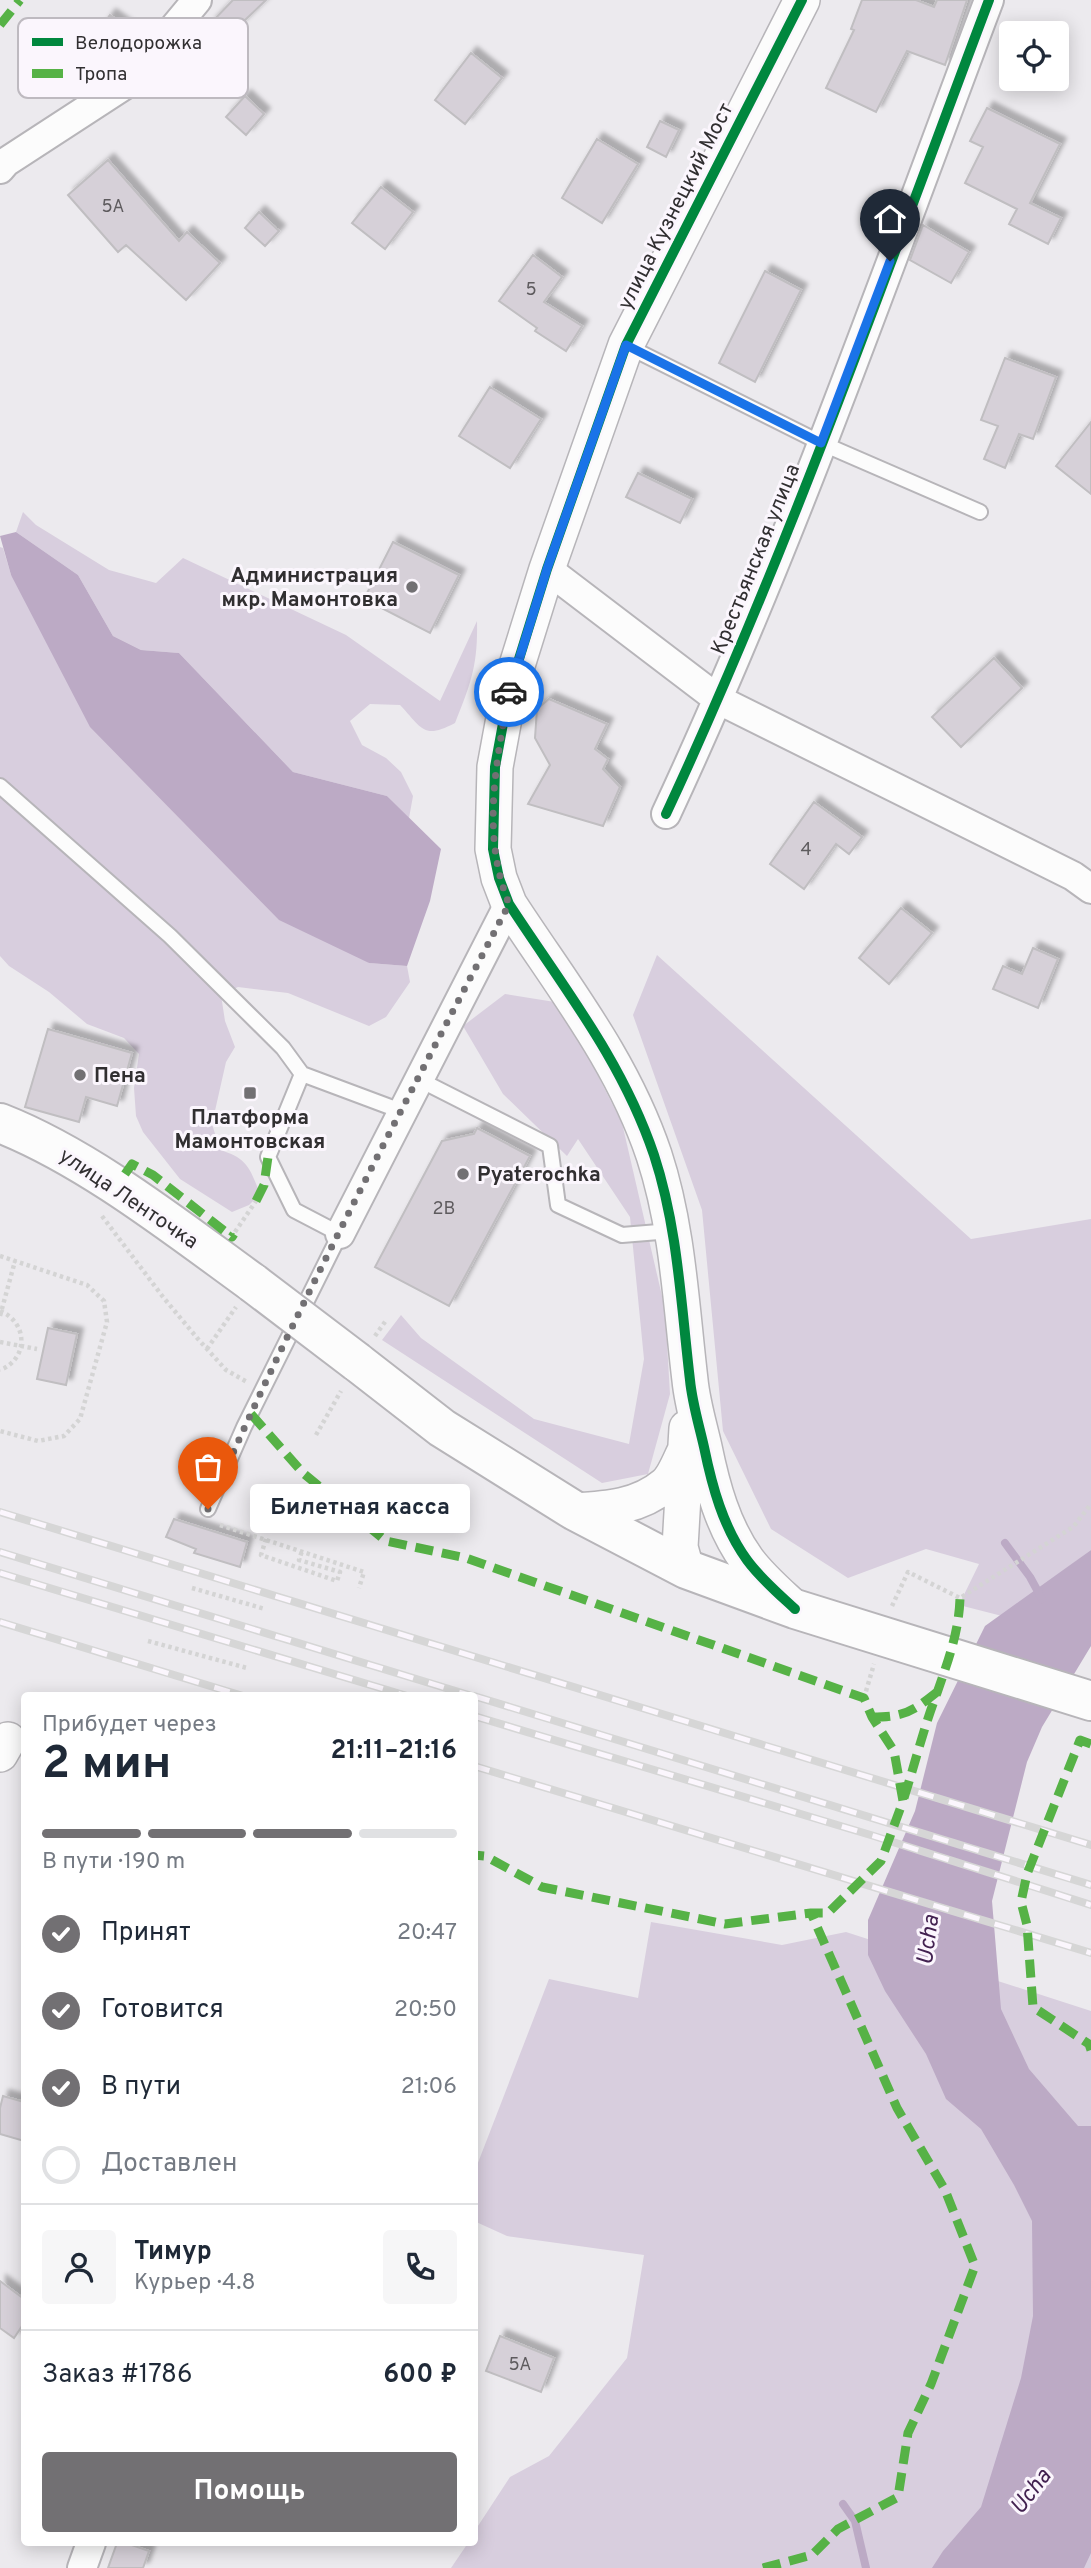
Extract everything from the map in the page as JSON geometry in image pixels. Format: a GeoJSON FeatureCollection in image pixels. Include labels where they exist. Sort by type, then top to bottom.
{"type":"FeatureCollection","features":[{"type":"Feature","properties":{"kind":"main road","name":"улица Ленточка"},"geometry":{"type":"LineString","coordinates":[[0,1123],[35,1137],[116,1187],[253,1283],[442,1429],[575,1511],[686,1569],[795,1609],[1091,1701]]}},
{"type":"Feature","properties":{"kind":"street"},"geometry":{"type":"LineString","coordinates":[[182,18],[197,0]]}},
{"type":"Feature","properties":{"kind":"street","name":"улица Кузнецкий Мост"},"geometry":{"type":"LineString","coordinates":[[690,1383],[683,1306],[672,1231],[654,1157],[627,1088],[605,1047],[509,904],[499,878],[493,849],[495,767],[509,691],[547,569],[626,345],[802,0]]}},
{"type":"Feature","properties":{"kind":"street","name":"Крестьянская улица"},"geometry":{"type":"LineString","coordinates":[[666,814],[719,700],[821,443],[989,0]]}},
{"type":"Feature","properties":{"kind":"street"},"geometry":{"type":"LineString","coordinates":[[2,163],[104,98]]}},
{"type":"Feature","properties":{"kind":"street"},"geometry":{"type":"LineString","coordinates":[[547,569],[719,700],[1073,876],[1091,889]]}},
{"type":"Feature","properties":{"kind":"street"},"geometry":{"type":"LineString","coordinates":[[340,1234],[509,904]]}},
{"type":"Feature","properties":{"kind":"street"},"geometry":{"type":"LineString","coordinates":[[686,1569],[680,1547],[690,1383]]}},
{"type":"Feature","properties":{"kind":"street"},"geometry":{"type":"LineString","coordinates":[[690,1383],[713,1488],[730,1530],[747,1560],[795,1609]]}},
{"type":"Feature","properties":{"kind":"street"},"geometry":{"type":"LineString","coordinates":[[575,1511],[630,1505],[667,1484],[685,1451]]}},
{"type":"Feature","properties":{"kind":"street"},"geometry":{"type":"LineString","coordinates":[[686,1569],[703,1550],[710,1532],[713,1488]]}},
{"type":"Feature","properties":{"kind":"street"},"geometry":{"type":"LineString","coordinates":[[82,2568],[89,2546]]}},
{"type":"Feature","properties":{"kind":"lane"},"geometry":{"type":"LineString","coordinates":[[626,345],[821,443],[980,512]]}},
{"type":"Feature","properties":{"kind":"lane"},"geometry":{"type":"LineString","coordinates":[[0,786],[170,936],[283,1048],[302,1074],[401,1111]]}},
{"type":"Feature","properties":{"kind":"lane"},"geometry":{"type":"LineString","coordinates":[[208,1509],[340,1234],[294,1210],[268,1157],[302,1074]]}},
{"type":"Feature","properties":{"kind":"lane"},"geometry":{"type":"LineString","coordinates":[[418,1079],[550,1146],[558,1205],[622,1235],[672,1231]]}},
{"type":"Feature","properties":{"kind":"path"},"geometry":{"type":"LineString","coordinates":[[234,1234],[257,1201]]}},
{"type":"Feature","properties":{"kind":"path"},"geometry":{"type":"LineString","coordinates":[[103,1207],[99,1213],[163,1297],[207,1349],[226,1370],[263,1391]]}},
{"type":"Feature","properties":{"kind":"path"},"geometry":{"type":"LineString","coordinates":[[0,1255],[87,1286],[104,1301],[107,1322],[80,1419],[64,1436],[38,1441],[0,1431]]}},
{"type":"Feature","properties":{"kind":"path"},"geometry":{"type":"LineString","coordinates":[[0,1370],[12,1364],[22,1346],[22,1335],[12,1317],[0,1313],[15,1261]]}},
{"type":"Feature","properties":{"kind":"path"},"geometry":{"type":"LineString","coordinates":[[207,1349],[253,1283]]}},
{"type":"Feature","properties":{"kind":"path"},"geometry":{"type":"LineString","coordinates":[[0,1342],[37,1349]]}},
{"type":"Feature","properties":{"kind":"path"},"geometry":{"type":"LineString","coordinates":[[316,1435],[357,1362]]}},
{"type":"Feature","properties":{"kind":"path"},"geometry":{"type":"LineString","coordinates":[[887,1616],[908,1572],[960,1598],[1073,1527],[1091,1504]]}},
{"type":"Feature","properties":{"kind":"path"},"geometry":{"type":"LineString","coordinates":[[208,1509],[206,1520],[364,1572],[359,1588]]}},
{"type":"Feature","properties":{"kind":"path"},"geometry":{"type":"LineString","coordinates":[[266,1539],[261,1555],[338,1581],[340,1572],[299,1560],[302,1551]]}},
{"type":"Feature","properties":{"kind":"path"},"geometry":{"type":"LineString","coordinates":[[192,1588],[264,1609]]}},
{"type":"Feature","properties":{"kind":"path"},"geometry":{"type":"LineString","coordinates":[[148,1641],[247,1668]]}},
{"type":"Feature","properties":{"kind":"path"},"geometry":{"type":"LineString","coordinates":[[864,1698],[876,1657]]}},
{"type":"Feature","properties":{"kind":"shaded area"},"geometry":{"type":"Polygon","coordinates":[[[23,512],[36,525],[109,570],[156,583],[183,558],[346,635],[440,701],[477,621],[472,674],[455,723],[429,731],[419,725],[400,705],[370,704],[350,721],[362,745],[386,758],[401,772],[413,796],[409,818],[387,796],[293,772],[179,653],[141,650],[113,636],[78,575],[16,532],[23,512]]]}},
{"type":"Feature","properties":{"kind":"shaded area"},"geometry":{"type":"Polygon","coordinates":[[[0,547],[3,548],[11,575],[369,963],[407,966],[410,982],[386,1017],[369,1026],[288,993],[238,987],[221,995],[225,1021],[235,1047],[226,1062],[212,1124],[220,1150],[246,1165],[260,1194],[249,1205],[232,1212],[180,1179],[143,1132],[136,1116],[134,1088],[139,1054],[124,1038],[87,1024],[49,992],[9,966],[0,956],[0,547]]]}},
{"type":"Feature","properties":{"kind":"shaded area"},"geometry":{"type":"Polygon","coordinates":[[[657,955],[971,1239],[1091,1219],[1091,1550],[1002,1616],[959,1605],[979,1564],[926,1549],[848,1578],[771,1529],[723,1431],[702,1210],[633,1015],[657,955]]]}},
{"type":"Feature","properties":{"kind":"shaded area"},"geometry":{"type":"Polygon","coordinates":[[[505,994],[561,1003],[622,1123],[665,1309],[670,1394],[648,1474],[602,1483],[382,1340],[401,1315],[421,1338],[534,1419],[629,1444],[644,1359],[630,1217],[578,1139],[567,1156],[503,1094],[463,1026],[505,994]]]}},
{"type":"Feature","properties":{"kind":"shaded area"},"geometry":{"type":"Polygon","coordinates":[[[651,1922],[782,1945],[846,1932],[1091,2011],[1091,2568],[451,2568],[466,2546],[478,2546],[478,2526],[510,2477],[549,2456],[627,2358],[644,2255],[507,2236],[478,2223],[478,2163],[549,1979],[638,1998],[651,1922]]]}},
{"type":"Feature","properties":{"kind":"water"},"geometry":{"type":"Polygon","coordinates":[[[16,532],[78,575],[113,636],[141,650],[179,653],[293,772],[387,796],[441,849],[430,901],[407,966],[369,963],[279,920],[90,727],[11,575],[0,536],[16,532]]]}},
{"type":"Feature","properties":{"kind":"water","name":"Ucha"},"geometry":{"type":"Polygon","coordinates":[[[1091,1550],[1091,1646],[1042,1727],[1027,1762],[992,1901],[1001,2009],[1029,2069],[1078,2126],[1091,2126],[1091,2553],[1084,2568],[932,2568],[981,2507],[1021,2378],[1033,2316],[1032,2221],[981,2129],[946,2099],[926,2054],[885,1991],[868,1955],[868,1920],[915,1811],[937,1723],[985,1626],[1091,1550]]]}},
{"type":"Feature","properties":{"kind":"building"},"geometry":{"type":"Polygon","coordinates":[[[233,0],[266,0],[247,18],[216,18],[233,0]]]}},
{"type":"Feature","properties":{"kind":"building"},"geometry":{"type":"Polygon","coordinates":[[[862,0],[916,0],[934,7],[937,0],[967,0],[945,65],[907,51],[876,112],[826,88],[854,30],[851,29],[862,0]]]}},
{"type":"Feature","properties":{"kind":"building"},"geometry":{"type":"Polygon","coordinates":[[[471,53],[502,78],[465,124],[435,100],[471,53]]]}},
{"type":"Feature","properties":{"kind":"building"},"geometry":{"type":"Polygon","coordinates":[[[243,98],[247,98],[264,114],[246,135],[226,117],[243,98]]]}},
{"type":"Feature","properties":{"kind":"building"},"geometry":{"type":"Polygon","coordinates":[[[987,108],[1060,144],[1030,203],[1061,218],[1048,244],[1009,224],[1017,209],[965,183],[983,147],[970,141],[987,108]]]}},
{"type":"Feature","properties":{"kind":"building"},"geometry":{"type":"Polygon","coordinates":[[[660,121],[679,130],[666,157],[647,147],[660,121]]]}},
{"type":"Feature","properties":{"kind":"building"},"geometry":{"type":"Polygon","coordinates":[[[597,139],[638,164],[602,223],[562,198],[597,139]]]}},
{"type":"Feature","properties":{"kind":"building"},"geometry":{"type":"Polygon","coordinates":[[[108,160],[179,241],[187,232],[220,263],[186,300],[126,245],[118,252],[68,195],[108,160]]]}},
{"type":"Feature","properties":{"kind":"building"},"geometry":{"type":"Polygon","coordinates":[[[381,187],[413,212],[385,249],[352,223],[381,187]]]}},
{"type":"Feature","properties":{"kind":"building"},"geometry":{"type":"Polygon","coordinates":[[[259,212],[279,231],[265,246],[245,228],[259,212]]]}},
{"type":"Feature","properties":{"kind":"building"},"geometry":{"type":"Polygon","coordinates":[[[923,225],[969,252],[951,283],[910,260],[923,225]]]}},
{"type":"Feature","properties":{"kind":"building"},"geometry":{"type":"Polygon","coordinates":[[[533,255],[562,277],[544,302],[582,326],[566,351],[535,331],[537,328],[499,301],[533,255]]]}},
{"type":"Feature","properties":{"kind":"building"},"geometry":{"type":"Polygon","coordinates":[[[765,271],[801,290],[755,382],[719,363],[765,271]]]}},
{"type":"Feature","properties":{"kind":"building"},"geometry":{"type":"Polygon","coordinates":[[[1005,358],[1056,377],[1033,439],[1019,434],[1005,468],[984,459],[998,426],[981,420],[1005,358]]]}},
{"type":"Feature","properties":{"kind":"building"},"geometry":{"type":"Polygon","coordinates":[[[490,387],[541,419],[510,468],[459,436],[490,387]]]}},
{"type":"Feature","properties":{"kind":"building"},"geometry":{"type":"Polygon","coordinates":[[[1091,422],[1091,494],[1056,466],[1091,422]]]}},
{"type":"Feature","properties":{"kind":"building"},"geometry":{"type":"Polygon","coordinates":[[[638,473],[692,499],[680,523],[626,497],[638,473]]]}},
{"type":"Feature","properties":{"kind":"building","name":"Администрация мкр. Мамонтовка"},"geometry":{"type":"Polygon","coordinates":[[[393,542],[459,575],[430,633],[364,599],[393,542]]]}},
{"type":"Feature","properties":{"kind":"building"},"geometry":{"type":"Polygon","coordinates":[[[994,658],[1022,688],[961,747],[932,717],[994,658]]]}},
{"type":"Feature","properties":{"kind":"building"},"geometry":{"type":"Polygon","coordinates":[[[549,699],[607,724],[595,749],[608,759],[603,769],[620,787],[603,826],[528,804],[550,765],[535,738],[537,709],[549,699]]]}},
{"type":"Feature","properties":{"kind":"building"},"geometry":{"type":"Polygon","coordinates":[[[814,802],[862,837],[849,854],[836,844],[804,889],[770,864],[814,802]]]}},
{"type":"Feature","properties":{"kind":"building"},"geometry":{"type":"Polygon","coordinates":[[[901,908],[932,933],[889,984],[859,958],[901,908]]]}},
{"type":"Feature","properties":{"kind":"building"},"geometry":{"type":"Polygon","coordinates":[[[1033,948],[1058,959],[1038,1008],[993,989],[1003,966],[1022,974],[1033,948]]]}},
{"type":"Feature","properties":{"kind":"building","name":"Пена"},"geometry":{"type":"Polygon","coordinates":[[[48,1029],[132,1053],[117,1106],[86,1097],[79,1122],[25,1107],[48,1029]]]}},
{"type":"Feature","properties":{"kind":"building"},"geometry":{"type":"Polygon","coordinates":[[[477,1128],[530,1156],[449,1306],[375,1267],[442,1141],[474,1134],[477,1128]]]}},
{"type":"Feature","properties":{"kind":"building"},"geometry":{"type":"Polygon","coordinates":[[[48,1328],[77,1334],[66,1385],[37,1379],[48,1328]]]}},
{"type":"Feature","properties":{"kind":"building"},"geometry":{"type":"Polygon","coordinates":[[[174,1519],[247,1542],[240,1567],[194,1553],[196,1549],[166,1537],[174,1519]]]}},
{"type":"Feature","properties":{"kind":"building"},"geometry":{"type":"Polygon","coordinates":[[[3,2096],[21,2101],[21,2140],[0,2134],[3,2096]]]}},
{"type":"Feature","properties":{"kind":"building"},"geometry":{"type":"Polygon","coordinates":[[[0,2281],[21,2297],[21,2328],[14,2338],[0,2328],[0,2281]]]}},
{"type":"Feature","properties":{"kind":"building"},"geometry":{"type":"Polygon","coordinates":[[[500,2336],[554,2358],[541,2392],[486,2371],[500,2336]]]}},
{"type":"Feature","properties":{"kind":"building"},"geometry":{"type":"Polygon","coordinates":[[[116,2546],[135,2546],[149,2551],[143,2568],[108,2568],[116,2546]]]}},
{"type":"Feature","properties":{"kind":"waterway"},"geometry":{"type":"LineString","coordinates":[[1005,1543],[1030,1577],[1042,1599]]}},
{"type":"Feature","properties":{"kind":"waterway"},"geometry":{"type":"LineString","coordinates":[[843,2504],[855,2521],[866,2568]]}},
{"type":"Feature","properties":{"kind":"railway"},"geometry":{"type":"LineString","coordinates":[[0,1512],[1091,1845]]}},
{"type":"Feature","properties":{"kind":"railway"},"geometry":{"type":"LineString","coordinates":[[0,1552],[459,1692]]}},
{"type":"Feature","properties":{"kind":"railway"},"geometry":{"type":"LineString","coordinates":[[0,1573],[394,1692]]}},
{"type":"Feature","properties":{"kind":"railway"},"geometry":{"type":"LineString","coordinates":[[0,1622],[230,1692]]}},
{"type":"Feature","properties":{"kind":"railway"},"geometry":{"type":"LineString","coordinates":[[478,1697],[1091,1885]]}},
{"type":"Feature","properties":{"kind":"railway"},"geometry":{"type":"LineString","coordinates":[[478,1717],[874,1836],[1091,1905]]}},
{"type":"Feature","properties":{"kind":"railway"},"geometry":{"type":"LineString","coordinates":[[478,1767],[1091,1953]]}},
{"type":"Feature","properties":{"kind":"marked path"},"geometry":{"type":"LineString","coordinates":[[0,25],[20,0]]}},
{"type":"Feature","properties":{"kind":"marked path"},"geometry":{"type":"LineString","coordinates":[[256,1201],[264,1185],[268,1157]]}},
{"type":"Feature","properties":{"kind":"marked path"},"geometry":{"type":"LineString","coordinates":[[125,1174],[132,1164],[153,1175],[232,1237],[234,1234]]}},
{"type":"Feature","properties":{"kind":"marked path"},"geometry":{"type":"LineString","coordinates":[[251,1414],[303,1473],[386,1541],[466,1558],[864,1698],[872,1717],[894,1751],[903,1801],[881,1861],[828,1913],[725,1924],[542,1887],[485,1856],[478,1855]]}},
{"type":"Feature","properties":{"kind":"marked path"},"geometry":{"type":"LineString","coordinates":[[904,1798],[952,1646],[958,1623],[960,1598]]}},
{"type":"Feature","properties":{"kind":"marked path"},"geometry":{"type":"LineString","coordinates":[[872,1717],[907,1712],[937,1692]]}},
{"type":"Feature","properties":{"kind":"marked path"},"geometry":{"type":"LineString","coordinates":[[1091,1744],[1080,1740],[1027,1874],[1021,1902],[1027,1925],[1033,2007],[1089,2044],[1091,2050]]}},
{"type":"Feature","properties":{"kind":"marked path"},"geometry":{"type":"LineString","coordinates":[[763,2568],[812,2555],[838,2529],[898,2497],[908,2433],[931,2384],[975,2266],[945,2190],[897,2108],[811,1913]]}},
{"type":"Feature","properties":{"kind":"cycle path"},"geometry":{"type":"LineString","coordinates":[[795,1609],[747,1560],[731,1534],[715,1491],[692,1397],[678,1267],[668,1210],[654,1155],[641,1120],[590,1025],[509,904],[499,878],[493,849],[495,767],[509,691],[547,569],[626,345],[802,0]]}},
{"type":"Feature","properties":{"kind":"cycle path"},"geometry":{"type":"LineString","coordinates":[[666,814],[754,614],[795,512],[989,0]]}},
{"type":"Feature","properties":{"kind":"way so far"},"geometry":{"type":"LineString","coordinates":[[208,1509],[244,1427],[364,1185],[509,904],[499,878],[493,849],[495,767],[509,692]]}},
{"type":"Feature","properties":{"kind":"place","name":"Администрация мкр. Мамонтовка"},"geometry":{"type":"Point","coordinates":[412,587]}},
{"type":"Feature","properties":{"kind":"place","name":"Пена"},"geometry":{"type":"Point","coordinates":[80,1075]}},
{"type":"Feature","properties":{"kind":"place","name":"Платформа Мамонтовская"},"geometry":{"type":"Point","coordinates":[250,1093]}},
{"type":"Feature","properties":{"kind":"place","name":"Pyaterochka"},"geometry":{"type":"Point","coordinates":[463,1174]}},
{"type":"Feature","properties":{"kind":"place","name":"Билетная касса"},"geometry":{"type":"Point","coordinates":[208,1509]}},
{"type":"Feature","properties":{"kind":"route"},"geometry":{"type":"LineString","coordinates":[[509,692],[547,569],[626,345],[821,443],[890,261]]}}]}
